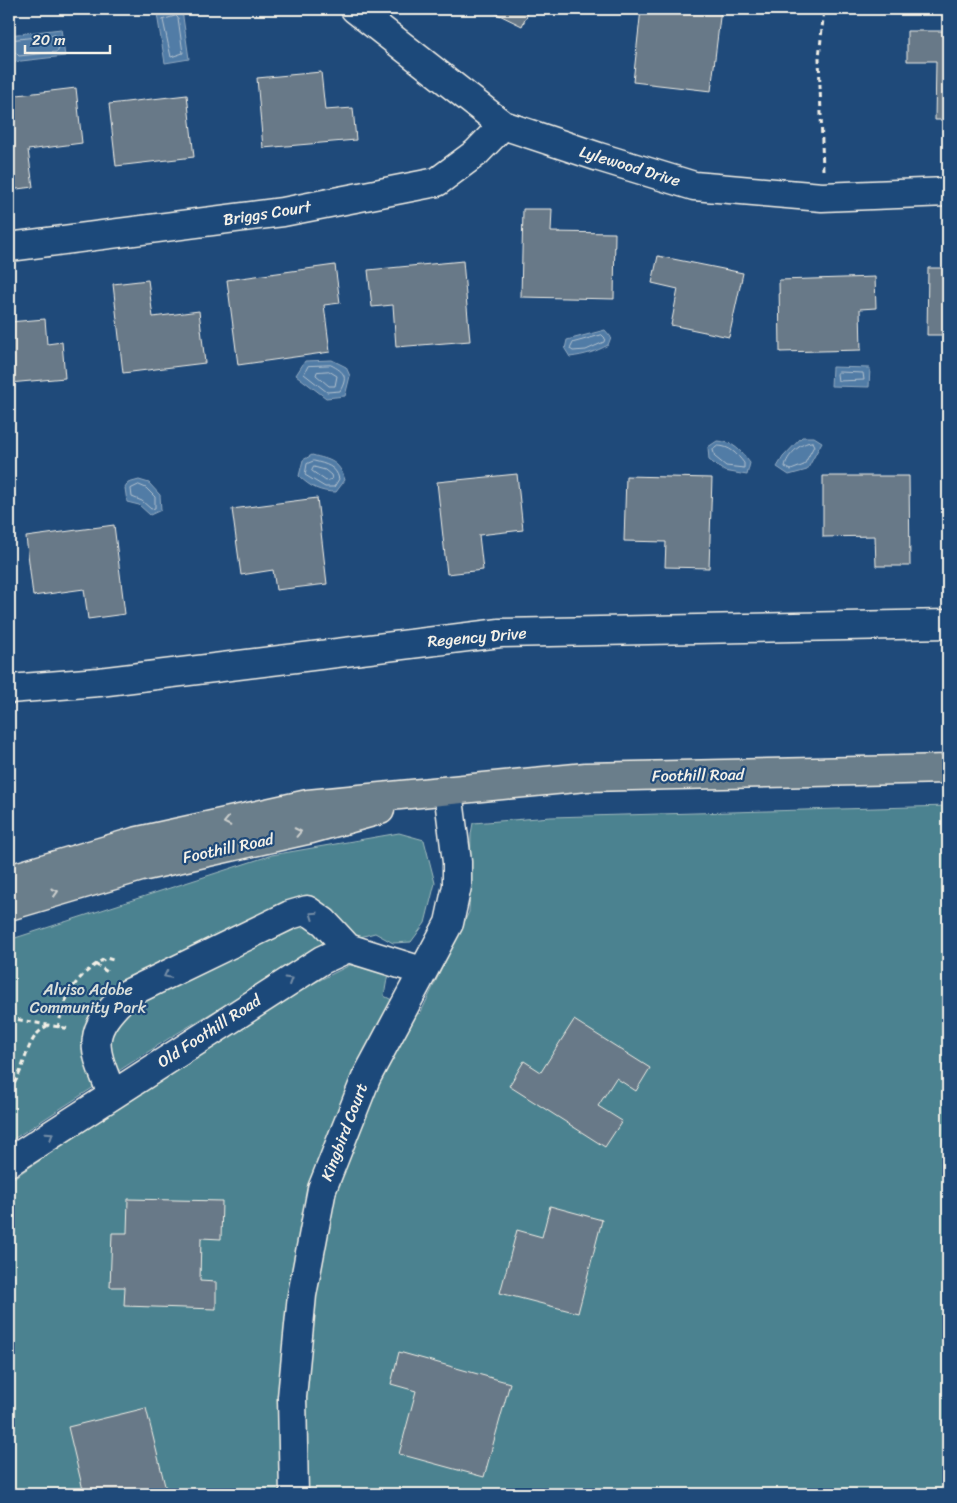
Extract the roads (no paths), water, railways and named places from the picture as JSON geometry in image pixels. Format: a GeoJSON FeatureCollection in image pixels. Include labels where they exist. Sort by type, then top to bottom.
{"type":"FeatureCollection","features":[{"type":"Feature","properties":{"kind":"main road","name":"Foothill Road"},"geometry":{"type":"LineString","coordinates":[[9,879],[134,842],[308,804],[586,777],[948,769]]}},
{"type":"Feature","properties":{"kind":"main road","name":"Foothill Road"},"geometry":{"type":"LineString","coordinates":[[9,906],[140,867],[312,830],[448,791]]}},
{"type":"Feature","properties":{"kind":"street","name":"Lylewood Drive"},"geometry":{"type":"LineString","coordinates":[[355,9],[503,125],[599,157],[694,186],[822,197],[948,192]]}},
{"type":"Feature","properties":{"kind":"street","name":"Briggs Court"},"geometry":{"type":"LineString","coordinates":[[9,247],[283,212],[437,182],[476,152],[503,125]]}},
{"type":"Feature","properties":{"kind":"street","name":"Regency Drive"},"geometry":{"type":"LineString","coordinates":[[9,689],[99,682],[500,633],[948,624]]}},
{"type":"Feature","properties":{"kind":"street","name":"Kingbird Court"},"geometry":{"type":"LineString","coordinates":[[294,1494],[292,1397],[302,1295],[322,1189],[366,1078],[422,971],[438,947],[449,923],[457,886],[457,862],[448,791]]}},
{"type":"Feature","properties":{"kind":"street"},"geometry":{"type":"LineString","coordinates":[[112,1094],[98,1059],[96,1033],[106,1014],[127,994],[290,915],[307,910],[324,922],[348,948],[422,971]]}},
{"type":"Feature","properties":{"kind":"street","name":"Old Foothill Road"},"geometry":{"type":"LineString","coordinates":[[9,1162],[273,990],[322,960],[348,948]]}},
{"type":"Feature","properties":{"kind":"water"},"geometry":{"type":"Polygon","coordinates":[[[182,10],[189,59],[165,63],[157,14],[182,10]]]}},
{"type":"Feature","properties":{"kind":"water"},"geometry":{"type":"Polygon","coordinates":[[[61,29],[65,56],[12,62],[9,35],[61,29]]]}},
{"type":"Feature","properties":{"kind":"water"},"geometry":{"type":"Polygon","coordinates":[[[605,330],[611,337],[608,345],[590,353],[570,357],[565,349],[567,340],[605,330]]]}},
{"type":"Feature","properties":{"kind":"water"},"geometry":{"type":"Polygon","coordinates":[[[332,360],[346,367],[350,376],[345,396],[326,398],[296,375],[305,361],[332,360]]]}},
{"type":"Feature","properties":{"kind":"water"},"geometry":{"type":"Polygon","coordinates":[[[832,367],[870,368],[869,387],[831,386],[832,367]]]}},
{"type":"Feature","properties":{"kind":"water"},"geometry":{"type":"Polygon","coordinates":[[[802,437],[814,437],[822,442],[807,470],[789,475],[777,467],[783,457],[802,437]]]}},
{"type":"Feature","properties":{"kind":"water"},"geometry":{"type":"Polygon","coordinates":[[[717,441],[723,441],[732,445],[743,454],[750,463],[747,475],[724,471],[709,460],[708,447],[717,441]]]}},
{"type":"Feature","properties":{"kind":"water"},"geometry":{"type":"Polygon","coordinates":[[[312,455],[333,462],[340,469],[345,480],[336,492],[316,488],[299,476],[303,460],[312,455]]]}},
{"type":"Feature","properties":{"kind":"water"},"geometry":{"type":"Polygon","coordinates":[[[139,480],[149,483],[160,495],[161,510],[150,515],[139,505],[127,502],[125,488],[128,483],[139,480]]]}},
{"type":"Feature","properties":{"kind":"park label","name":"Alviso Adobe Community Park"},"geometry":{"type":"Point","coordinates":[88,998]}}]}
